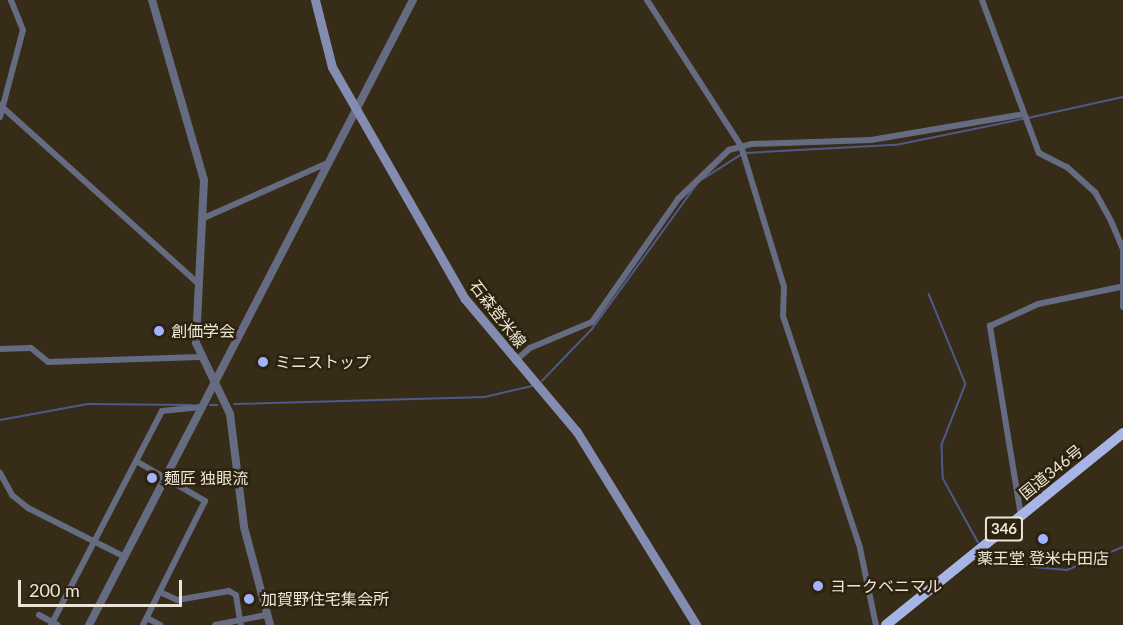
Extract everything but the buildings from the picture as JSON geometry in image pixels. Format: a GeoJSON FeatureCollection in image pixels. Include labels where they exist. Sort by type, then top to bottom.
{"type":"FeatureCollection","features":[{"type":"Feature","properties":{"kind":"highway","name":"国道346号"},"geometry":{"type":"LineString","coordinates":[[886,625],[1123,433]]}},
{"type":"Feature","properties":{"kind":"main road","name":"石森登米線"},"geometry":{"type":"LineString","coordinates":[[315,0],[332,67],[465,299],[583,441],[696,625]]}},
{"type":"Feature","properties":{"kind":"street"},"geometry":{"type":"LineString","coordinates":[[0,117],[1,106],[23,30],[11,0]]}},
{"type":"Feature","properties":{"kind":"street"},"geometry":{"type":"LineString","coordinates":[[152,0],[200,152],[206,217],[194,324],[200,357],[215,380],[230,414],[244,527],[270,625]]}},
{"type":"Feature","properties":{"kind":"street"},"geometry":{"type":"LineString","coordinates":[[89,625],[167,477],[355,105],[413,0]]}},
{"type":"Feature","properties":{"kind":"street"},"geometry":{"type":"LineString","coordinates":[[647,0],[742,151],[784,287],[783,316],[860,548],[876,625]]}},
{"type":"Feature","properties":{"kind":"street"},"geometry":{"type":"LineString","coordinates":[[981,0],[1039,153],[1067,167],[1102,202],[1123,249],[1120,287],[1123,307]]}},
{"type":"Feature","properties":{"kind":"street"},"geometry":{"type":"LineString","coordinates":[[1,106],[198,283]]}},
{"type":"Feature","properties":{"kind":"street"},"geometry":{"type":"LineString","coordinates":[[516,361],[530,348],[592,322],[678,199],[718,159],[742,151],[871,140],[1024,117]]}},
{"type":"Feature","properties":{"kind":"street"},"geometry":{"type":"LineString","coordinates":[[206,217],[325,164]]}},
{"type":"Feature","properties":{"kind":"street"},"geometry":{"type":"LineString","coordinates":[[1021,516],[990,326],[1038,304],[1120,287]]}},
{"type":"Feature","properties":{"kind":"street"},"geometry":{"type":"LineString","coordinates":[[0,349],[31,348],[48,362],[200,357]]}},
{"type":"Feature","properties":{"kind":"street"},"geometry":{"type":"LineString","coordinates":[[39,615],[54,624],[162,411],[201,408]]}},
{"type":"Feature","properties":{"kind":"street"},"geometry":{"type":"LineString","coordinates":[[136,461],[205,501],[143,625]]}},
{"type":"Feature","properties":{"kind":"street"},"geometry":{"type":"LineString","coordinates":[[0,473],[7,489],[28,508],[125,557]]}},
{"type":"Feature","properties":{"kind":"street"},"geometry":{"type":"LineString","coordinates":[[160,592],[177,600],[230,591],[236,595],[241,622]]}},
{"type":"Feature","properties":{"kind":"street"},"geometry":{"type":"LineString","coordinates":[[214,625],[241,622],[266,615]]}},
{"type":"Feature","properties":{"kind":"street"},"geometry":{"type":"LineString","coordinates":[[147,618],[160,625]]}},
{"type":"Feature","properties":{"kind":"waterway"},"geometry":{"type":"LineString","coordinates":[[1028,118],[1123,97]]}},
{"type":"Feature","properties":{"kind":"waterway"},"geometry":{"type":"LineString","coordinates":[[746,153],[896,145],[1023,119]]}},
{"type":"Feature","properties":{"kind":"waterway"},"geometry":{"type":"LineString","coordinates":[[703,179],[742,154]]}},
{"type":"Feature","properties":{"kind":"waterway"},"geometry":{"type":"LineString","coordinates":[[542,381],[592,329],[697,184]]}},
{"type":"Feature","properties":{"kind":"waterway"},"geometry":{"type":"LineString","coordinates":[[929,294],[966,384],[942,445],[943,478],[978,542]]}},
{"type":"Feature","properties":{"kind":"waterway"},"geometry":{"type":"LineString","coordinates":[[234,404],[485,397],[532,386]]}},
{"type":"Feature","properties":{"kind":"waterway"},"geometry":{"type":"LineString","coordinates":[[0,420],[88,404],[192,405]]}},
{"type":"Feature","properties":{"kind":"waterway"},"geometry":{"type":"LineString","coordinates":[[210,405],[217,405]]}},
{"type":"Feature","properties":{"kind":"waterway"},"geometry":{"type":"LineString","coordinates":[[988,550],[1034,567],[1067,570],[1123,547]]}},
{"type":"Feature","properties":{"kind":"place","name":"創価学会"},"geometry":{"type":"Point","coordinates":[159,331]}},
{"type":"Feature","properties":{"kind":"place","name":"ミニストップ"},"geometry":{"type":"Point","coordinates":[263,362]}},
{"type":"Feature","properties":{"kind":"place","name":"麺匠 独眼流"},"geometry":{"type":"Point","coordinates":[152,478]}},
{"type":"Feature","properties":{"kind":"place","name":"薬王堂 登米中田店"},"geometry":{"type":"Point","coordinates":[1043,539]}},
{"type":"Feature","properties":{"kind":"place","name":"ヨークベニマル"},"geometry":{"type":"Point","coordinates":[818,586]}},
{"type":"Feature","properties":{"kind":"place","name":"加賀野住宅集会所"},"geometry":{"type":"Point","coordinates":[249,599]}}]}
